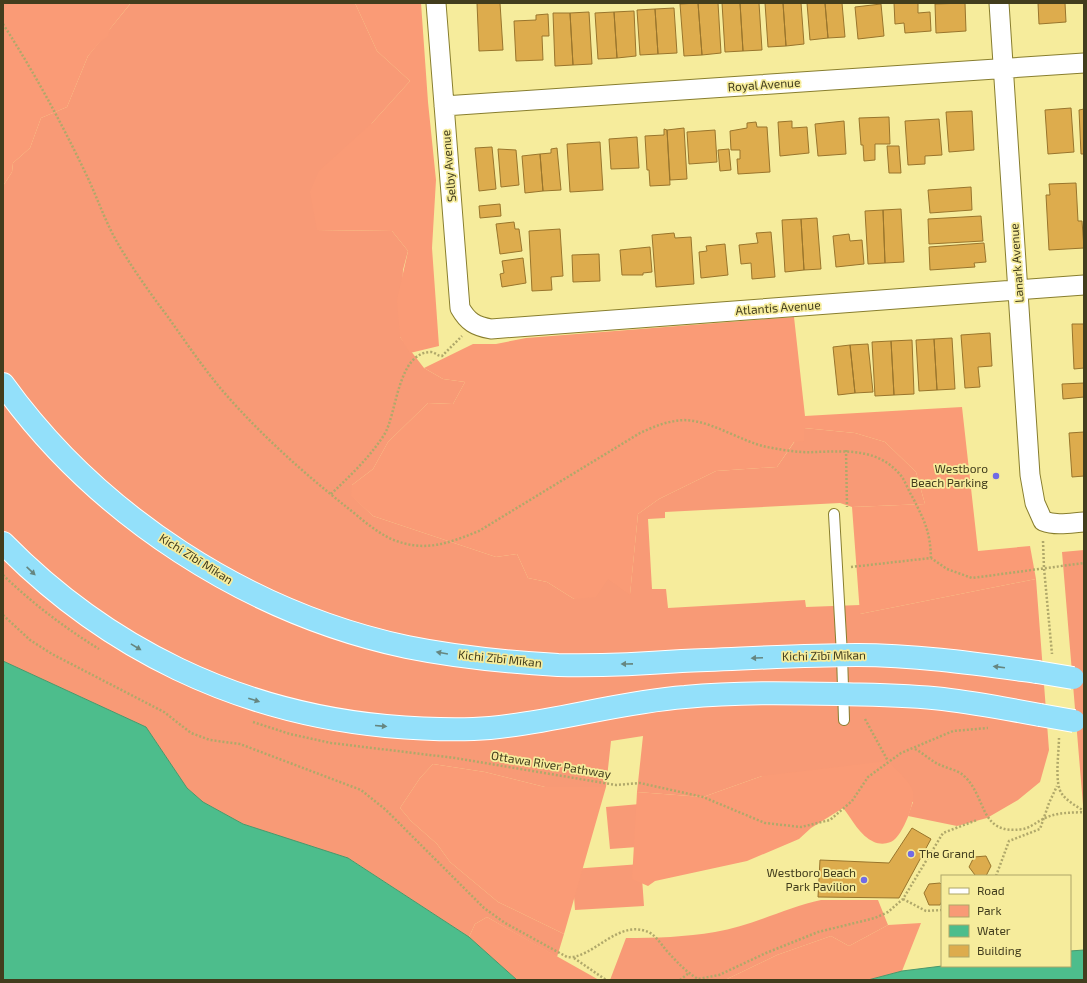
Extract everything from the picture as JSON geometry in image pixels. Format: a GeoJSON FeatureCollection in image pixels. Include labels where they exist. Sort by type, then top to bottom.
{"type":"FeatureCollection","features":[{"type":"Feature","properties":{"kind":"highway","name":"Kichi Zībī Mīkan"},"geometry":{"type":"LineString","coordinates":[[3,384],[37,427],[74,466],[131,516],[170,545],[209,568],[273,602],[315,620],[408,647],[498,661],[561,665],[638,664],[842,655],[919,658],[1037,672],[1078,679]]}},
{"type":"Feature","properties":{"kind":"highway"},"geometry":{"type":"LineString","coordinates":[[3,543],[46,584],[94,620],[137,649],[181,672],[225,690],[255,701],[325,718],[405,728],[469,729],[515,725],[628,703],[688,696],[844,695],[936,698],[1079,722]]}},
{"type":"Feature","properties":{"kind":"street","name":"Selby Avenue"},"geometry":{"type":"LineString","coordinates":[[436,3],[460,308],[467,319],[473,324]]}},
{"type":"Feature","properties":{"kind":"street","name":"Lanark Avenue"},"geometry":{"type":"LineString","coordinates":[[999,3],[1019,289],[1030,475],[1035,503],[1043,520]]}},
{"type":"Feature","properties":{"kind":"street","name":"Royal Avenue"},"geometry":{"type":"LineString","coordinates":[[444,106],[1084,63]]}},
{"type":"Feature","properties":{"kind":"street","name":"Atlantis Avenue"},"geometry":{"type":"LineString","coordinates":[[473,324],[491,330],[1084,285]]}},
{"type":"Feature","properties":{"kind":"street"},"geometry":{"type":"LineString","coordinates":[[1043,520],[1056,524],[1084,522]]}},
{"type":"Feature","properties":{"kind":"lane"},"geometry":{"type":"LineString","coordinates":[[834,514],[838,568],[844,720]]}},
{"type":"Feature","properties":{"kind":"path"},"geometry":{"type":"LineString","coordinates":[[3,24],[36,76],[86,175],[109,227],[139,277],[221,388],[264,435],[331,494],[380,532],[403,543],[441,545],[479,531],[640,433],[676,420],[690,420],[706,424],[751,444],[797,452],[846,450],[871,455],[886,463],[902,477],[928,529],[931,558]]}},
{"type":"Feature","properties":{"kind":"path"},"geometry":{"type":"LineString","coordinates":[[331,494],[364,462],[385,434],[392,417],[400,383],[410,364],[419,356],[430,352],[442,356],[473,324]]}},
{"type":"Feature","properties":{"kind":"path"},"geometry":{"type":"LineString","coordinates":[[846,450],[847,507]]}},
{"type":"Feature","properties":{"kind":"path"},"geometry":{"type":"LineString","coordinates":[[1043,520],[1044,568],[1052,650]]}},
{"type":"Feature","properties":{"kind":"path"},"geometry":{"type":"LineString","coordinates":[[838,568],[931,558],[947,569],[972,578],[984,578],[1084,563]]}},
{"type":"Feature","properties":{"kind":"path"},"geometry":{"type":"LineString","coordinates":[[3,615],[30,640],[52,654],[164,712],[191,733],[210,740],[240,744],[362,790],[386,810],[493,915],[567,957],[574,958],[606,980]]}},
{"type":"Feature","properties":{"kind":"path"},"geometry":{"type":"LineString","coordinates":[[865,719],[888,761]]}},
{"type":"Feature","properties":{"kind":"path","name":"Ottawa River Pathway"},"geometry":{"type":"LineString","coordinates":[[331,743],[455,758],[616,785],[640,783],[704,796],[765,823],[801,827],[830,820],[852,801],[868,777],[901,753],[953,731],[993,727]]}},
{"type":"Feature","properties":{"kind":"path"},"geometry":{"type":"LineString","coordinates":[[996,875],[1009,841],[1040,829],[1057,786],[1059,739]]}},
{"type":"Feature","properties":{"kind":"path"},"geometry":{"type":"LineString","coordinates":[[914,748],[936,763],[961,774],[972,784],[987,818],[994,825],[1005,829],[1024,829],[1045,818],[1059,813],[1084,811]]}},
{"type":"Feature","properties":{"kind":"path"},"geometry":{"type":"LineString","coordinates":[[1057,786],[1061,793],[1069,801],[1084,811]]}},
{"type":"Feature","properties":{"kind":"path"},"geometry":{"type":"LineString","coordinates":[[574,958],[618,934],[629,930],[642,930],[652,935],[689,973],[698,979],[719,975],[791,942],[818,932],[875,918],[888,912],[903,899],[944,833],[977,820]]}},
{"type":"Feature","properties":{"kind":"path"},"geometry":{"type":"LineString","coordinates":[[903,899],[926,911],[941,910]]}},
{"type":"Feature","properties":{"kind":"path"},"geometry":{"type":"LineString","coordinates":[[680,980],[689,973]]}},
{"type":"Feature","properties":{"kind":"green space"},"geometry":{"type":"Polygon","coordinates":[[[131,3],[355,3],[377,51],[410,81],[372,123],[317,230],[392,231],[408,251],[403,270],[400,337],[424,368],[443,379],[465,382],[453,404],[428,403],[388,442],[373,469],[352,485],[352,496],[373,516],[496,557],[517,554],[528,578],[547,582],[574,599],[608,578],[630,594],[638,514],[659,499],[716,471],[777,467],[804,428],[855,433],[885,442],[916,472],[925,504],[852,507],[840,503],[665,512],[665,518],[648,519],[652,589],[666,589],[668,608],[805,600],[806,607],[860,605],[860,614],[1036,579],[1049,750],[1040,782],[1018,800],[987,818],[957,826],[908,816],[913,802],[762,776],[703,797],[637,792],[643,736],[611,741],[606,787],[545,787],[485,772],[433,764],[420,778],[400,808],[411,821],[437,844],[450,862],[498,902],[564,934],[557,957],[487,917],[475,924],[469,937],[350,859],[243,824],[203,802],[187,788],[146,727],[3,661],[3,186],[12,172],[13,163],[30,148],[41,118],[67,107],[88,56],[131,3]]]}},
{"type":"Feature","properties":{"kind":"green space"},"geometry":{"type":"Polygon","coordinates":[[[1084,550],[1084,817],[1062,552],[1084,550]]]}},
{"type":"Feature","properties":{"kind":"green space"},"geometry":{"type":"Polygon","coordinates":[[[674,801],[679,844],[610,849],[606,807],[674,801]]]}},
{"type":"Feature","properties":{"kind":"green space"},"geometry":{"type":"Polygon","coordinates":[[[641,864],[644,906],[575,910],[572,869],[641,864]]]}},
{"type":"Feature","properties":{"kind":"green space"},"geometry":{"type":"Polygon","coordinates":[[[821,900],[878,900],[888,925],[849,946],[831,936],[777,955],[725,980],[610,980],[626,938],[670,937],[715,932],[742,926],[808,903],[821,900]]]}},
{"type":"Feature","properties":{"kind":"shaded area"},"geometry":{"type":"Polygon","coordinates":[[[3,3],[137,3],[130,4],[110,29],[108,36],[100,42],[88,56],[67,107],[41,118],[30,148],[13,163],[12,172],[3,186],[3,3]]]}},
{"type":"Feature","properties":{"kind":"shaded area"},"geometry":{"type":"Polygon","coordinates":[[[355,3],[421,3],[428,102],[436,180],[432,248],[439,346],[410,353],[400,337],[397,300],[408,251],[392,231],[317,230],[310,192],[319,171],[372,123],[410,81],[377,51],[355,3]]]}},
{"type":"Feature","properties":{"kind":"shaded area"},"geometry":{"type":"Polygon","coordinates":[[[794,317],[805,416],[962,407],[978,551],[1030,546],[1036,579],[860,614],[852,507],[925,504],[916,472],[885,442],[855,433],[804,428],[804,441],[794,442],[777,467],[716,471],[659,499],[638,514],[630,595],[608,579],[596,597],[574,599],[547,582],[528,578],[517,554],[496,557],[373,516],[351,496],[352,485],[373,469],[388,442],[428,403],[453,404],[465,382],[443,379],[424,368],[473,344],[496,344],[526,338],[794,317]]]}},
{"type":"Feature","properties":{"kind":"shaded area"},"geometry":{"type":"Polygon","coordinates":[[[888,761],[908,782],[913,794],[913,800],[906,822],[896,838],[891,842],[880,843],[869,839],[860,832],[843,808],[811,828],[799,839],[747,861],[655,881],[648,886],[632,879],[637,792],[703,797],[762,776],[888,761]]]}},
{"type":"Feature","properties":{"kind":"shaded area"},"geometry":{"type":"Polygon","coordinates":[[[433,764],[485,772],[545,787],[606,787],[564,934],[498,902],[450,862],[437,844],[411,821],[400,808],[420,778],[433,764]]]}},
{"type":"Feature","properties":{"kind":"shaded area"},"geometry":{"type":"Polygon","coordinates":[[[487,917],[599,980],[517,980],[469,937],[475,924],[487,917]]]}},
{"type":"Feature","properties":{"kind":"shaded area"},"geometry":{"type":"Polygon","coordinates":[[[921,923],[902,971],[868,980],[725,980],[777,955],[831,936],[849,946],[888,925],[921,923]]]}},
{"type":"Feature","properties":{"kind":"water"},"geometry":{"type":"Polygon","coordinates":[[[3,661],[146,727],[187,788],[203,802],[243,824],[348,858],[469,937],[517,980],[3,980],[3,661]]]}},
{"type":"Feature","properties":{"kind":"water"},"geometry":{"type":"Polygon","coordinates":[[[1084,950],[1084,980],[868,980],[902,971],[941,966],[1071,967],[1071,951],[1084,950]]]}},
{"type":"Feature","properties":{"kind":"building"},"geometry":{"type":"Polygon","coordinates":[[[477,3],[500,3],[503,50],[479,51],[477,3]]]}},
{"type":"Feature","properties":{"kind":"building"},"geometry":{"type":"Polygon","coordinates":[[[698,3],[718,3],[721,53],[702,55],[698,3]]]}},
{"type":"Feature","properties":{"kind":"building"},"geometry":{"type":"Polygon","coordinates":[[[698,3],[702,55],[684,56],[680,4],[698,3]]]}},
{"type":"Feature","properties":{"kind":"building"},"geometry":{"type":"Polygon","coordinates":[[[722,3],[740,3],[743,51],[725,52],[722,3]]]}},
{"type":"Feature","properties":{"kind":"building"},"geometry":{"type":"Polygon","coordinates":[[[740,3],[759,3],[762,50],[743,51],[740,3]]]}},
{"type":"Feature","properties":{"kind":"building"},"geometry":{"type":"Polygon","coordinates":[[[765,3],[783,3],[786,46],[768,47],[765,3]]]}},
{"type":"Feature","properties":{"kind":"building"},"geometry":{"type":"Polygon","coordinates":[[[783,3],[801,3],[804,44],[786,46],[783,3]]]}},
{"type":"Feature","properties":{"kind":"building"},"geometry":{"type":"Polygon","coordinates":[[[807,3],[825,3],[828,38],[810,40],[807,3]]]}},
{"type":"Feature","properties":{"kind":"building"},"geometry":{"type":"Polygon","coordinates":[[[825,3],[842,3],[845,37],[828,38],[825,3]]]}},
{"type":"Feature","properties":{"kind":"building"},"geometry":{"type":"Polygon","coordinates":[[[894,3],[918,3],[918,13],[930,12],[931,31],[905,33],[904,23],[895,24],[894,3]]]}},
{"type":"Feature","properties":{"kind":"building"},"geometry":{"type":"Polygon","coordinates":[[[965,3],[966,31],[936,33],[935,4],[965,3]]]}},
{"type":"Feature","properties":{"kind":"building"},"geometry":{"type":"Polygon","coordinates":[[[1038,3],[1065,3],[1066,22],[1039,24],[1038,3]]]}},
{"type":"Feature","properties":{"kind":"building"},"geometry":{"type":"Polygon","coordinates":[[[881,4],[884,36],[858,39],[855,7],[881,4]]]}},
{"type":"Feature","properties":{"kind":"building"},"geometry":{"type":"Polygon","coordinates":[[[674,8],[677,53],[658,54],[655,9],[674,8]]]}},
{"type":"Feature","properties":{"kind":"building"},"geometry":{"type":"Polygon","coordinates":[[[655,9],[658,54],[640,55],[637,10],[655,9]]]}},
{"type":"Feature","properties":{"kind":"building"},"geometry":{"type":"Polygon","coordinates":[[[634,11],[636,56],[617,58],[614,12],[634,11]]]}},
{"type":"Feature","properties":{"kind":"building"},"geometry":{"type":"Polygon","coordinates":[[[589,12],[592,64],[573,65],[570,13],[589,12]]]}},
{"type":"Feature","properties":{"kind":"building"},"geometry":{"type":"Polygon","coordinates":[[[614,12],[617,58],[598,59],[595,13],[614,12]]]}},
{"type":"Feature","properties":{"kind":"building"},"geometry":{"type":"Polygon","coordinates":[[[553,13],[570,13],[573,65],[555,66],[553,13]]]}},
{"type":"Feature","properties":{"kind":"building"},"geometry":{"type":"Polygon","coordinates":[[[548,14],[549,36],[542,36],[543,60],[516,61],[514,21],[536,20],[536,15],[548,14]]]}},
{"type":"Feature","properties":{"kind":"building"},"geometry":{"type":"Polygon","coordinates":[[[1071,108],[1074,152],[1048,154],[1045,110],[1071,108]]]}},
{"type":"Feature","properties":{"kind":"building"},"geometry":{"type":"Polygon","coordinates":[[[1084,109],[1084,154],[1081,154],[1079,110],[1084,109]]]}},
{"type":"Feature","properties":{"kind":"building"},"geometry":{"type":"Polygon","coordinates":[[[972,111],[974,150],[949,152],[946,112],[972,111]]]}},
{"type":"Feature","properties":{"kind":"building"},"geometry":{"type":"Polygon","coordinates":[[[889,117],[890,144],[875,144],[875,160],[864,161],[859,118],[889,117]]]}},
{"type":"Feature","properties":{"kind":"building"},"geometry":{"type":"Polygon","coordinates":[[[939,119],[942,155],[925,156],[925,164],[908,165],[905,121],[939,119]]]}},
{"type":"Feature","properties":{"kind":"building"},"geometry":{"type":"Polygon","coordinates":[[[792,121],[792,128],[807,127],[809,153],[780,156],[778,122],[792,121]]]}},
{"type":"Feature","properties":{"kind":"building"},"geometry":{"type":"Polygon","coordinates":[[[844,121],[846,154],[818,156],[815,124],[844,121]]]}},
{"type":"Feature","properties":{"kind":"building"},"geometry":{"type":"Polygon","coordinates":[[[756,122],[757,127],[767,127],[770,172],[738,174],[737,159],[740,159],[740,150],[731,150],[730,131],[747,128],[747,123],[756,122]]]}},
{"type":"Feature","properties":{"kind":"building"},"geometry":{"type":"Polygon","coordinates":[[[684,128],[687,179],[670,180],[667,130],[684,128]]]}},
{"type":"Feature","properties":{"kind":"building"},"geometry":{"type":"Polygon","coordinates":[[[664,129],[667,130],[670,185],[650,186],[649,170],[647,170],[645,136],[664,135],[664,129]]]}},
{"type":"Feature","properties":{"kind":"building"},"geometry":{"type":"Polygon","coordinates":[[[715,130],[717,162],[689,164],[687,132],[715,130]]]}},
{"type":"Feature","properties":{"kind":"building"},"geometry":{"type":"Polygon","coordinates":[[[637,137],[639,168],[611,169],[609,139],[637,137]]]}},
{"type":"Feature","properties":{"kind":"building"},"geometry":{"type":"Polygon","coordinates":[[[600,142],[603,190],[570,192],[567,144],[600,142]]]}},
{"type":"Feature","properties":{"kind":"building"},"geometry":{"type":"Polygon","coordinates":[[[887,146],[899,146],[901,173],[889,173],[887,146]]]}},
{"type":"Feature","properties":{"kind":"building"},"geometry":{"type":"Polygon","coordinates":[[[492,147],[496,189],[479,191],[475,148],[492,147]]]}},
{"type":"Feature","properties":{"kind":"building"},"geometry":{"type":"Polygon","coordinates":[[[557,148],[561,190],[543,191],[540,154],[551,153],[551,149],[557,148]]]}},
{"type":"Feature","properties":{"kind":"building"},"geometry":{"type":"Polygon","coordinates":[[[498,149],[516,150],[519,185],[501,187],[498,149]]]}},
{"type":"Feature","properties":{"kind":"building"},"geometry":{"type":"Polygon","coordinates":[[[729,149],[731,170],[720,171],[718,150],[729,149]]]}},
{"type":"Feature","properties":{"kind":"building"},"geometry":{"type":"Polygon","coordinates":[[[540,154],[543,191],[525,193],[522,156],[540,154]]]}},
{"type":"Feature","properties":{"kind":"building"},"geometry":{"type":"Polygon","coordinates":[[[1076,183],[1078,221],[1082,221],[1084,248],[1049,250],[1046,195],[1050,195],[1049,184],[1076,183]]]}},
{"type":"Feature","properties":{"kind":"building"},"geometry":{"type":"Polygon","coordinates":[[[971,187],[972,210],[930,213],[928,190],[971,187]]]}},
{"type":"Feature","properties":{"kind":"building"},"geometry":{"type":"Polygon","coordinates":[[[500,204],[501,216],[480,218],[479,206],[500,204]]]}},
{"type":"Feature","properties":{"kind":"building"},"geometry":{"type":"Polygon","coordinates":[[[901,209],[904,262],[885,263],[883,210],[901,209]]]}},
{"type":"Feature","properties":{"kind":"building"},"geometry":{"type":"Polygon","coordinates":[[[883,210],[885,263],[868,264],[865,211],[883,210]]]}},
{"type":"Feature","properties":{"kind":"building"},"geometry":{"type":"Polygon","coordinates":[[[981,216],[983,241],[929,244],[928,219],[981,216]]]}},
{"type":"Feature","properties":{"kind":"building"},"geometry":{"type":"Polygon","coordinates":[[[817,218],[821,269],[804,270],[801,219],[817,218]]]}},
{"type":"Feature","properties":{"kind":"building"},"geometry":{"type":"Polygon","coordinates":[[[801,219],[804,270],[785,272],[782,220],[801,219]]]}},
{"type":"Feature","properties":{"kind":"building"},"geometry":{"type":"Polygon","coordinates":[[[514,222],[515,229],[519,229],[522,251],[500,254],[496,224],[514,222]]]}},
{"type":"Feature","properties":{"kind":"building"},"geometry":{"type":"Polygon","coordinates":[[[560,229],[563,276],[551,277],[552,290],[532,291],[529,231],[560,229]]]}},
{"type":"Feature","properties":{"kind":"building"},"geometry":{"type":"Polygon","coordinates":[[[771,232],[775,277],[752,279],[751,263],[741,264],[739,245],[758,243],[756,233],[771,232]]]}},
{"type":"Feature","properties":{"kind":"building"},"geometry":{"type":"Polygon","coordinates":[[[674,233],[675,238],[691,237],[694,284],[656,287],[652,235],[674,233]]]}},
{"type":"Feature","properties":{"kind":"building"},"geometry":{"type":"Polygon","coordinates":[[[849,234],[850,241],[862,240],[864,264],[836,267],[833,236],[849,234]]]}},
{"type":"Feature","properties":{"kind":"building"},"geometry":{"type":"Polygon","coordinates":[[[984,243],[986,262],[974,263],[975,267],[930,270],[929,247],[984,243]]]}},
{"type":"Feature","properties":{"kind":"building"},"geometry":{"type":"Polygon","coordinates":[[[725,244],[728,275],[701,278],[699,252],[707,251],[706,246],[725,244]]]}},
{"type":"Feature","properties":{"kind":"building"},"geometry":{"type":"Polygon","coordinates":[[[650,247],[652,272],[643,273],[643,275],[622,275],[620,250],[650,247]]]}},
{"type":"Feature","properties":{"kind":"building"},"geometry":{"type":"Polygon","coordinates":[[[599,254],[600,281],[573,282],[572,255],[599,254]]]}},
{"type":"Feature","properties":{"kind":"building"},"geometry":{"type":"Polygon","coordinates":[[[523,258],[526,283],[502,287],[500,274],[504,273],[502,261],[523,258]]]}},
{"type":"Feature","properties":{"kind":"building"},"geometry":{"type":"Polygon","coordinates":[[[1072,324],[1084,324],[1084,368],[1074,369],[1072,324]]]}},
{"type":"Feature","properties":{"kind":"building"},"geometry":{"type":"Polygon","coordinates":[[[990,333],[992,366],[978,367],[980,387],[965,388],[961,335],[990,333]]]}},
{"type":"Feature","properties":{"kind":"building"},"geometry":{"type":"Polygon","coordinates":[[[952,338],[955,389],[937,390],[934,339],[952,338]]]}},
{"type":"Feature","properties":{"kind":"building"},"geometry":{"type":"Polygon","coordinates":[[[934,339],[937,390],[919,391],[916,340],[934,339]]]}},
{"type":"Feature","properties":{"kind":"building"},"geometry":{"type":"Polygon","coordinates":[[[912,340],[914,394],[894,395],[891,341],[912,340]]]}},
{"type":"Feature","properties":{"kind":"building"},"geometry":{"type":"Polygon","coordinates":[[[891,341],[894,395],[875,396],[872,342],[891,341]]]}},
{"type":"Feature","properties":{"kind":"building"},"geometry":{"type":"Polygon","coordinates":[[[868,344],[873,392],[855,393],[850,345],[868,344]]]}},
{"type":"Feature","properties":{"kind":"building"},"geometry":{"type":"Polygon","coordinates":[[[850,345],[855,393],[838,395],[833,347],[850,345]]]}},
{"type":"Feature","properties":{"kind":"building"},"geometry":{"type":"Polygon","coordinates":[[[1084,383],[1084,397],[1063,399],[1062,384],[1084,383]]]}},
{"type":"Feature","properties":{"kind":"building"},"geometry":{"type":"Polygon","coordinates":[[[1084,432],[1084,476],[1072,477],[1069,433],[1084,432]]]}},
{"type":"Feature","properties":{"kind":"building","name":"Westboro Beach Park Pavilion"},"geometry":{"type":"Polygon","coordinates":[[[912,828],[931,839],[899,898],[818,897],[820,860],[889,863],[912,828]]]}},
{"type":"Feature","properties":{"kind":"building"},"geometry":{"type":"Polygon","coordinates":[[[986,856],[991,866],[986,875],[975,875],[969,867],[974,857],[986,856]]]}},
{"type":"Feature","properties":{"kind":"building"},"geometry":{"type":"Polygon","coordinates":[[[929,884],[941,884],[940,905],[929,905],[924,893],[929,884]]]}},
{"type":"Feature","properties":{"kind":"place","name":"Westboro Beach Parking"},"geometry":{"type":"Point","coordinates":[996,476]}},
{"type":"Feature","properties":{"kind":"place","name":"The Grand"},"geometry":{"type":"Point","coordinates":[911,854]}},
{"type":"Feature","properties":{"kind":"place","name":"Westboro Beach Park Pavilion"},"geometry":{"type":"Point","coordinates":[864,880]}}]}
